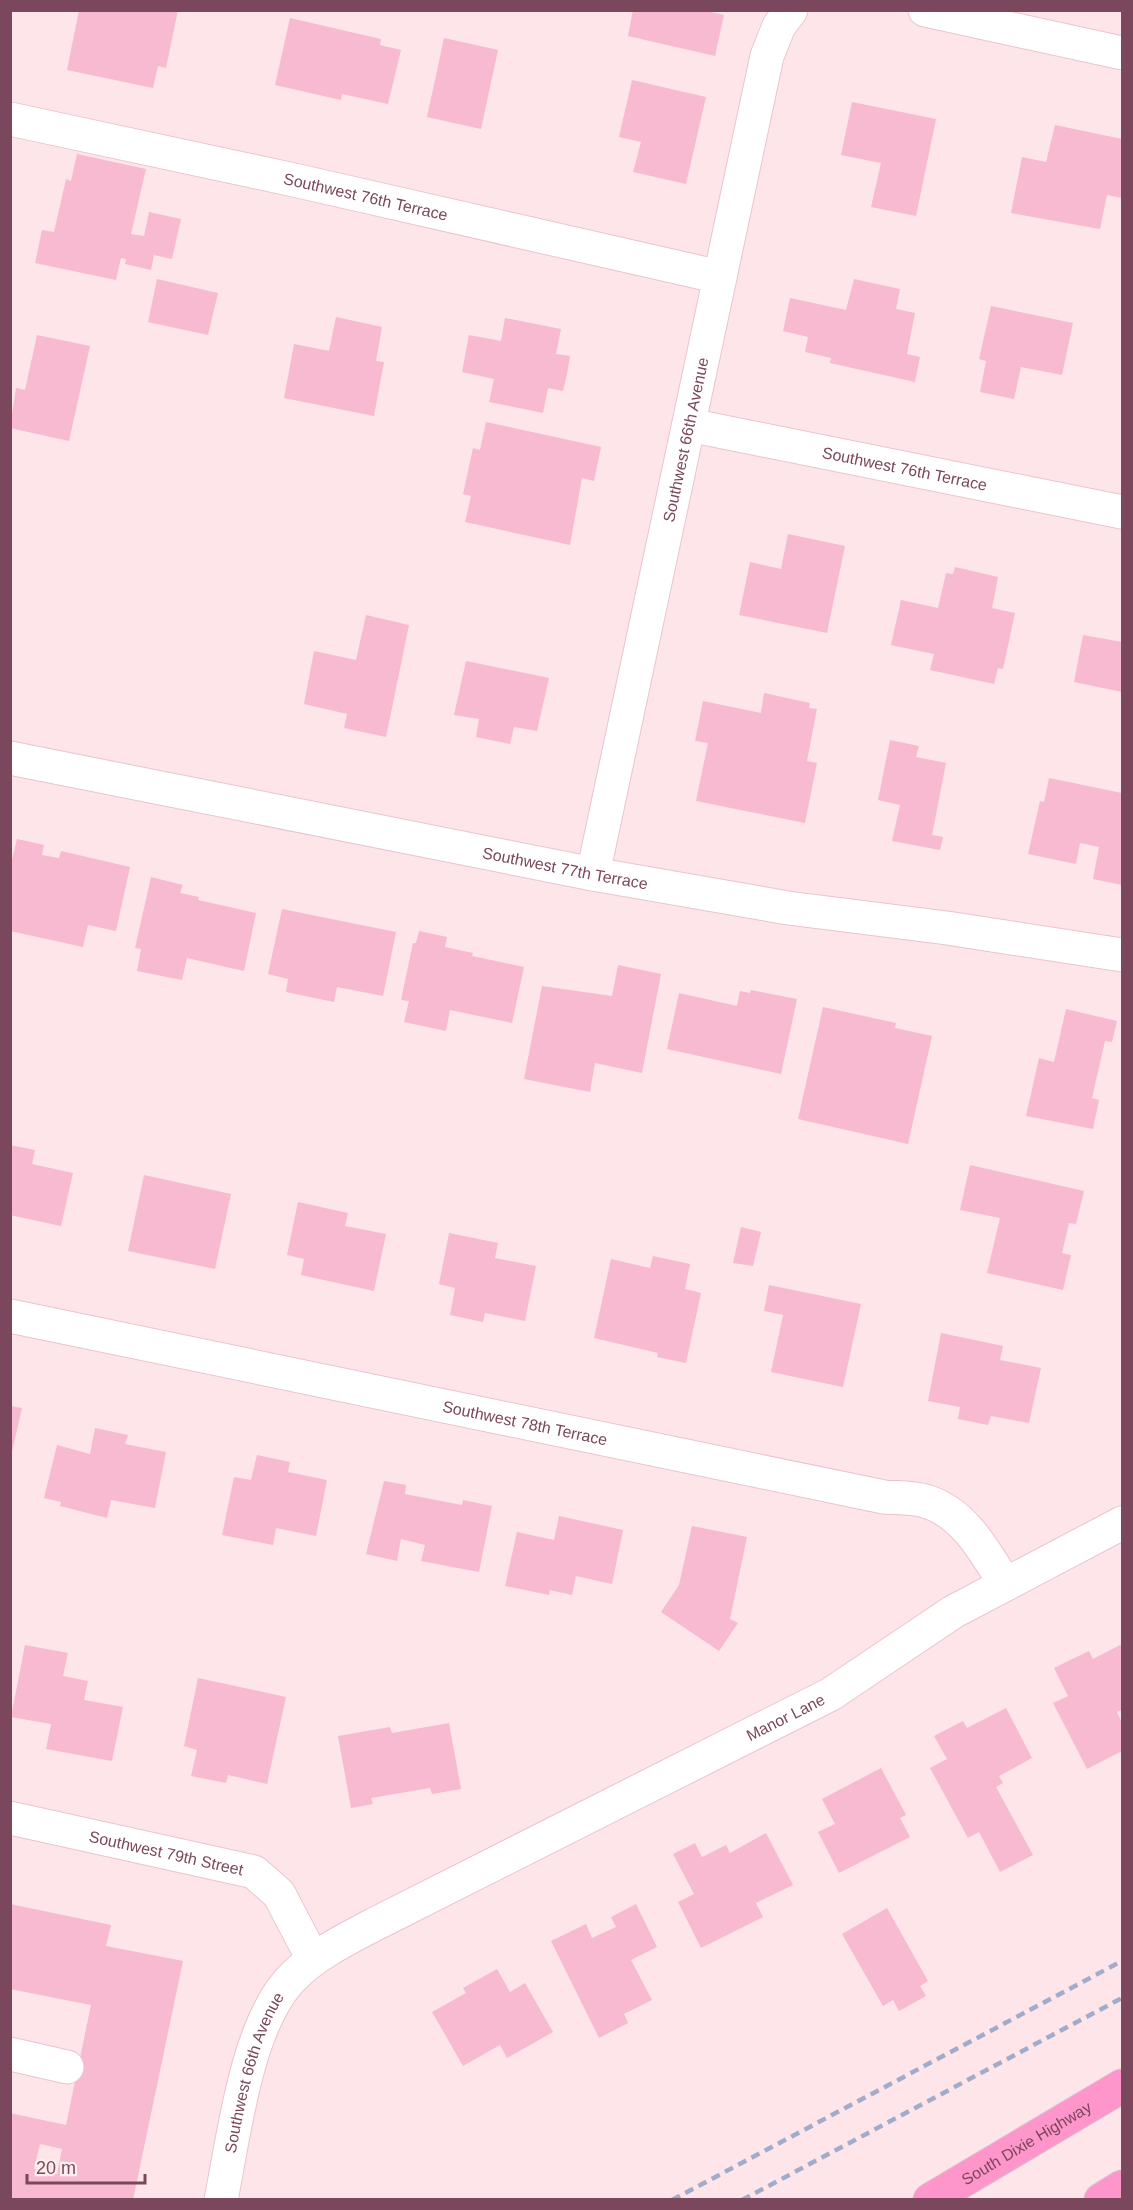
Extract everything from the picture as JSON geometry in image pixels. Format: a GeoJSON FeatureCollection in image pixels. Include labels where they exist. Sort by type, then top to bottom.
{"type":"FeatureCollection","features":[{"type":"Feature","properties":{"kind":"highway","name":"South Dixie Highway"},"geometry":{"type":"LineString","coordinates":[[930,2199],[1122,2086]]}},
{"type":"Feature","properties":{"kind":"street","name":"Southwest 66th Avenue"},"geometry":{"type":"LineString","coordinates":[[593,874],[767,56],[779,26],[791,10]]}},
{"type":"Feature","properties":{"kind":"street"},"geometry":{"type":"LineString","coordinates":[[925,10],[1122,53]]}},
{"type":"Feature","properties":{"kind":"street","name":"Southwest 76th Terrace"},"geometry":{"type":"LineString","coordinates":[[10,119],[720,277]]}},
{"type":"Feature","properties":{"kind":"street","name":"Southwest 76th Terrace"},"geometry":{"type":"LineString","coordinates":[[689,425],[1122,512]]}},
{"type":"Feature","properties":{"kind":"street","name":"Southwest 77th Terrace"},"geometry":{"type":"LineString","coordinates":[[10,758],[593,874],[788,908],[947,928],[1122,955]]}},
{"type":"Feature","properties":{"kind":"street","name":"Southwest 78th Terrace"},"geometry":{"type":"LineString","coordinates":[[10,1316],[884,1497],[925,1501],[941,1507],[968,1530],[1005,1584]]}},
{"type":"Feature","properties":{"kind":"street","name":"Manor Lane"},"geometry":{"type":"LineString","coordinates":[[313,1959],[375,1924],[831,1694],[953,1612],[1122,1522]]}},
{"type":"Feature","properties":{"kind":"street","name":"Southwest 79th Street"},"geometry":{"type":"LineString","coordinates":[[10,1818],[254,1872],[279,1894],[313,1959]]}},
{"type":"Feature","properties":{"kind":"street","name":"Southwest 66th Avenue"},"geometry":{"type":"LineString","coordinates":[[221,2199],[260,2027],[282,1990],[313,1959]]}},
{"type":"Feature","properties":{"kind":"street"},"geometry":{"type":"LineString","coordinates":[[10,2054],[67,2067]]}},
{"type":"Feature","properties":{"kind":"building"},"geometry":{"type":"Polygon","coordinates":[[[79,10],[178,10],[166,68],[158,66],[153,88],[67,70],[79,10]]]}},
{"type":"Feature","properties":{"kind":"building"},"geometry":{"type":"Polygon","coordinates":[[[633,10],[703,10],[724,15],[715,56],[628,36],[633,10]]]}},
{"type":"Feature","properties":{"kind":"building"},"geometry":{"type":"Polygon","coordinates":[[[290,18],[381,39],[380,45],[401,50],[388,104],[342,94],[341,100],[275,85],[290,18]]]}},
{"type":"Feature","properties":{"kind":"building"},"geometry":{"type":"Polygon","coordinates":[[[444,38],[498,50],[481,129],[427,117],[444,38]]]}},
{"type":"Feature","properties":{"kind":"building"},"geometry":{"type":"Polygon","coordinates":[[[632,80],[706,97],[686,184],[633,172],[641,142],[619,137],[632,80]]]}},
{"type":"Feature","properties":{"kind":"building"},"geometry":{"type":"Polygon","coordinates":[[[852,102],[936,119],[916,216],[871,207],[881,163],[841,155],[852,102]]]}},
{"type":"Feature","properties":{"kind":"building"},"geometry":{"type":"Polygon","coordinates":[[[1055,125],[1122,139],[1122,198],[1107,195],[1100,229],[1011,213],[1022,157],[1046,162],[1055,125]]]}},
{"type":"Feature","properties":{"kind":"building"},"geometry":{"type":"Polygon","coordinates":[[[77,154],[146,169],[131,234],[144,236],[149,212],[181,219],[172,259],[154,255],[151,270],[125,264],[126,259],[121,258],[116,280],[35,263],[42,230],[54,232],[66,179],[71,181],[77,154]]]}},
{"type":"Feature","properties":{"kind":"building"},"geometry":{"type":"Polygon","coordinates":[[[157,279],[218,293],[208,335],[148,322],[157,279]]]}},
{"type":"Feature","properties":{"kind":"building"},"geometry":{"type":"Polygon","coordinates":[[[854,279],[900,289],[896,309],[915,313],[907,354],[920,357],[915,382],[830,363],[831,358],[805,352],[808,337],[783,331],[790,298],[846,310],[854,279]]]}},
{"type":"Feature","properties":{"kind":"building"},"geometry":{"type":"Polygon","coordinates":[[[991,306],[1073,323],[1062,375],[1021,367],[1014,399],[980,392],[986,361],[979,359],[991,306]]]}},
{"type":"Feature","properties":{"kind":"building"},"geometry":{"type":"Polygon","coordinates":[[[336,317],[382,327],[376,361],[384,362],[374,416],[284,398],[294,344],[329,351],[336,317]]]}},
{"type":"Feature","properties":{"kind":"building"},"geometry":{"type":"Polygon","coordinates":[[[505,318],[561,329],[556,354],[570,356],[567,374],[563,391],[548,388],[543,413],[489,402],[494,379],[462,372],[469,335],[501,341],[505,318]]]}},
{"type":"Feature","properties":{"kind":"building"},"geometry":{"type":"Polygon","coordinates":[[[37,335],[90,346],[69,441],[10,428],[16,388],[25,390],[37,335]]]}},
{"type":"Feature","properties":{"kind":"building"},"geometry":{"type":"Polygon","coordinates":[[[486,422],[601,447],[594,481],[582,478],[570,545],[465,522],[471,496],[463,494],[473,448],[480,450],[486,422]]]}},
{"type":"Feature","properties":{"kind":"building"},"geometry":{"type":"Polygon","coordinates":[[[788,534],[845,546],[827,633],[739,615],[750,562],[781,569],[788,534]]]}},
{"type":"Feature","properties":{"kind":"building"},"geometry":{"type":"Polygon","coordinates":[[[955,567],[998,577],[992,608],[1015,613],[1003,669],[998,668],[994,684],[930,670],[934,654],[891,645],[901,600],[938,608],[946,573],[953,574],[955,567]]]}},
{"type":"Feature","properties":{"kind":"building"},"geometry":{"type":"Polygon","coordinates":[[[366,615],[409,625],[386,737],[344,728],[347,714],[304,704],[314,651],[356,660],[366,615]]]}},
{"type":"Feature","properties":{"kind":"building"},"geometry":{"type":"Polygon","coordinates":[[[1083,635],[1122,642],[1122,692],[1074,682],[1083,635]]]}},
{"type":"Feature","properties":{"kind":"building"},"geometry":{"type":"Polygon","coordinates":[[[466,661],[549,678],[537,731],[514,727],[510,744],[476,737],[479,719],[454,715],[466,661]]]}},
{"type":"Feature","properties":{"kind":"building"},"geometry":{"type":"Polygon","coordinates":[[[764,693],[810,703],[809,708],[817,709],[807,761],[817,763],[805,823],[696,801],[708,743],[695,741],[703,701],[761,713],[764,693]]]}},
{"type":"Feature","properties":{"kind":"building"},"geometry":{"type":"Polygon","coordinates":[[[890,740],[919,746],[916,757],[946,763],[932,835],[943,837],[940,850],[892,841],[900,805],[878,800],[890,740]]]}},
{"type":"Feature","properties":{"kind":"building"},"geometry":{"type":"Polygon","coordinates":[[[1049,778],[1122,793],[1122,885],[1093,879],[1099,847],[1080,843],[1076,864],[1028,854],[1040,801],[1044,802],[1049,778]]]}},
{"type":"Feature","properties":{"kind":"building"},"geometry":{"type":"Polygon","coordinates":[[[17,839],[44,845],[42,855],[59,858],[61,851],[130,867],[116,931],[88,925],[83,947],[10,931],[10,868],[17,839]]]}},
{"type":"Feature","properties":{"kind":"building"},"geometry":{"type":"Polygon","coordinates":[[[151,877],[183,885],[180,893],[199,897],[198,900],[256,913],[244,971],[187,958],[182,980],[137,971],[141,949],[135,948],[151,877]]]}},
{"type":"Feature","properties":{"kind":"building"},"geometry":{"type":"Polygon","coordinates":[[[282,909],[396,932],[383,996],[337,987],[334,1002],[286,992],[288,979],[268,974],[282,909]]]}},
{"type":"Feature","properties":{"kind":"building"},"geometry":{"type":"Polygon","coordinates":[[[419,931],[447,937],[445,947],[473,953],[472,956],[524,967],[512,1023],[450,1010],[446,1031],[404,1022],[409,1001],[401,1000],[413,943],[416,943],[419,931]]]}},
{"type":"Feature","properties":{"kind":"building"},"geometry":{"type":"Polygon","coordinates":[[[618,965],[661,974],[642,1073],[595,1063],[590,1092],[524,1079],[542,986],[612,996],[618,965]]]}},
{"type":"Feature","properties":{"kind":"building"},"geometry":{"type":"Polygon","coordinates":[[[751,990],[797,999],[781,1074],[667,1049],[679,993],[737,1006],[740,991],[750,993],[751,990]]]}},
{"type":"Feature","properties":{"kind":"building"},"geometry":{"type":"Polygon","coordinates":[[[823,1007],[896,1023],[895,1028],[932,1036],[908,1144],[798,1119],[823,1007]]]}},
{"type":"Feature","properties":{"kind":"building"},"geometry":{"type":"Polygon","coordinates":[[[1066,1009],[1117,1021],[1112,1042],[1105,1041],[1092,1098],[1099,1100],[1093,1129],[1026,1116],[1039,1058],[1054,1062],[1066,1009]]]}},
{"type":"Feature","properties":{"kind":"building"},"geometry":{"type":"Polygon","coordinates":[[[10,1145],[35,1150],[32,1164],[73,1173],[61,1226],[10,1215],[10,1145]]]}},
{"type":"Feature","properties":{"kind":"building"},"geometry":{"type":"Polygon","coordinates":[[[970,1165],[1084,1191],[1076,1224],[1069,1223],[1062,1253],[1071,1255],[1063,1290],[987,1273],[1000,1218],[960,1210],[970,1165]]]}},
{"type":"Feature","properties":{"kind":"building"},"geometry":{"type":"Polygon","coordinates":[[[144,1175],[231,1194],[215,1269],[128,1251],[144,1175]]]}},
{"type":"Feature","properties":{"kind":"building"},"geometry":{"type":"Polygon","coordinates":[[[298,1202],[348,1213],[345,1226],[386,1234],[374,1291],[301,1275],[304,1259],[287,1255],[298,1202]]]}},
{"type":"Feature","properties":{"kind":"building"},"geometry":{"type":"Polygon","coordinates":[[[741,1227],[761,1232],[753,1266],[733,1263],[741,1227]]]}},
{"type":"Feature","properties":{"kind":"building"},"geometry":{"type":"Polygon","coordinates":[[[449,1233],[498,1243],[495,1258],[536,1266],[525,1321],[485,1313],[483,1322],[450,1315],[455,1288],[439,1284],[449,1233]]]}},
{"type":"Feature","properties":{"kind":"building"},"geometry":{"type":"Polygon","coordinates":[[[653,1256],[690,1264],[685,1289],[701,1293],[686,1363],[657,1357],[658,1353],[594,1338],[611,1259],[650,1268],[653,1256]]]}},
{"type":"Feature","properties":{"kind":"building"},"geometry":{"type":"Polygon","coordinates":[[[769,1285],[861,1304],[843,1387],[771,1372],[783,1315],[764,1311],[769,1285]]]}},
{"type":"Feature","properties":{"kind":"building"},"geometry":{"type":"Polygon","coordinates":[[[941,1333],[1003,1346],[1000,1360],[1041,1368],[1029,1423],[991,1416],[988,1425],[958,1419],[960,1407],[928,1401],[941,1333]]]}},
{"type":"Feature","properties":{"kind":"building"},"geometry":{"type":"Polygon","coordinates":[[[10,1406],[22,1408],[11,1456],[10,1456],[10,1406]]]}},
{"type":"Feature","properties":{"kind":"building"},"geometry":{"type":"Polygon","coordinates":[[[95,1428],[128,1435],[125,1444],[166,1452],[155,1508],[111,1500],[107,1518],[60,1506],[61,1502],[44,1498],[57,1445],[90,1454],[95,1428]]]}},
{"type":"Feature","properties":{"kind":"building"},"geometry":{"type":"Polygon","coordinates":[[[257,1455],[290,1462],[288,1472],[327,1480],[316,1536],[276,1528],[273,1545],[222,1535],[234,1477],[251,1480],[257,1455]]]}},
{"type":"Feature","properties":{"kind":"building"},"geometry":{"type":"Polygon","coordinates":[[[384,1481],[406,1485],[405,1494],[462,1505],[463,1500],[492,1506],[479,1572],[421,1561],[425,1545],[401,1539],[397,1561],[366,1554],[384,1481]]]}},
{"type":"Feature","properties":{"kind":"building"},"geometry":{"type":"Polygon","coordinates":[[[559,1516],[623,1530],[612,1584],[576,1576],[572,1595],[550,1590],[549,1595],[505,1586],[517,1532],[554,1540],[559,1516]]]}},
{"type":"Feature","properties":{"kind":"building"},"geometry":{"type":"Polygon","coordinates":[[[692,1526],[747,1537],[730,1619],[738,1623],[719,1651],[661,1612],[679,1585],[692,1526]]]}},
{"type":"Feature","properties":{"kind":"building"},"geometry":{"type":"Polygon","coordinates":[[[1122,1644],[1122,1710],[1117,1712],[1122,1723],[1122,1751],[1087,1769],[1053,1703],[1068,1696],[1054,1668],[1089,1651],[1093,1659],[1122,1644]]]}},
{"type":"Feature","properties":{"kind":"building"},"geometry":{"type":"Polygon","coordinates":[[[25,1645],[68,1653],[63,1676],[88,1681],[84,1700],[123,1707],[112,1761],[46,1749],[51,1724],[11,1717],[25,1645]]]}},
{"type":"Feature","properties":{"kind":"building"},"geometry":{"type":"Polygon","coordinates":[[[198,1678],[286,1697],[267,1784],[228,1775],[226,1783],[191,1776],[197,1750],[184,1746],[198,1678]]]}},
{"type":"Feature","properties":{"kind":"building"},"geometry":{"type":"Polygon","coordinates":[[[1006,1708],[1032,1758],[999,1776],[1003,1783],[996,1787],[1033,1855],[1000,1872],[979,1832],[968,1838],[930,1768],[947,1759],[934,1736],[963,1721],[967,1728],[1006,1708]]]}},
{"type":"Feature","properties":{"kind":"building"},"geometry":{"type":"Polygon","coordinates":[[[449,1723],[461,1789],[432,1794],[430,1788],[371,1798],[373,1804],[351,1808],[338,1736],[390,1727],[392,1733],[449,1723]]]}},
{"type":"Feature","properties":{"kind":"building"},"geometry":{"type":"Polygon","coordinates":[[[881,1768],[906,1815],[900,1818],[910,1837],[839,1873],[818,1832],[835,1824],[822,1799],[881,1768]]]}},
{"type":"Feature","properties":{"kind":"building"},"geometry":{"type":"Polygon","coordinates":[[[766,1833],[793,1885],[756,1903],[763,1917],[701,1948],[678,1902],[694,1894],[673,1854],[695,1843],[702,1857],[726,1845],[730,1853],[766,1833]]]}},
{"type":"Feature","properties":{"kind":"building"},"geometry":{"type":"Polygon","coordinates":[[[10,1904],[111,1925],[106,1946],[183,1961],[133,2200],[10,2200],[10,2113],[66,2125],[91,2005],[10,1989],[10,1904]],[[40,2144],[34,2169],[57,2174],[62,2149],[40,2144]]]}},
{"type":"Feature","properties":{"kind":"building"},"geometry":{"type":"Polygon","coordinates":[[[636,1904],[657,1947],[631,1960],[652,2000],[624,2014],[628,2023],[599,2038],[551,1941],[586,1924],[592,1938],[616,1927],[611,1917],[636,1904]]]}},
{"type":"Feature","properties":{"kind":"building"},"geometry":{"type":"Polygon","coordinates":[[[887,1908],[928,1981],[920,1986],[926,1996],[899,2011],[893,2000],[883,2006],[842,1934],[887,1908]]]}},
{"type":"Feature","properties":{"kind":"building"},"geometry":{"type":"Polygon","coordinates":[[[497,1969],[510,1992],[525,1983],[553,2032],[507,2058],[500,2045],[463,2066],[432,2012],[466,1993],[463,1988],[497,1969]]]}},
{"type":"Feature","properties":{"kind":"railway"},"geometry":{"type":"LineString","coordinates":[[672,2200],[1122,1961]]}},
{"type":"Feature","properties":{"kind":"railway"},"geometry":{"type":"LineString","coordinates":[[742,2200],[1122,1998]]}}]}
